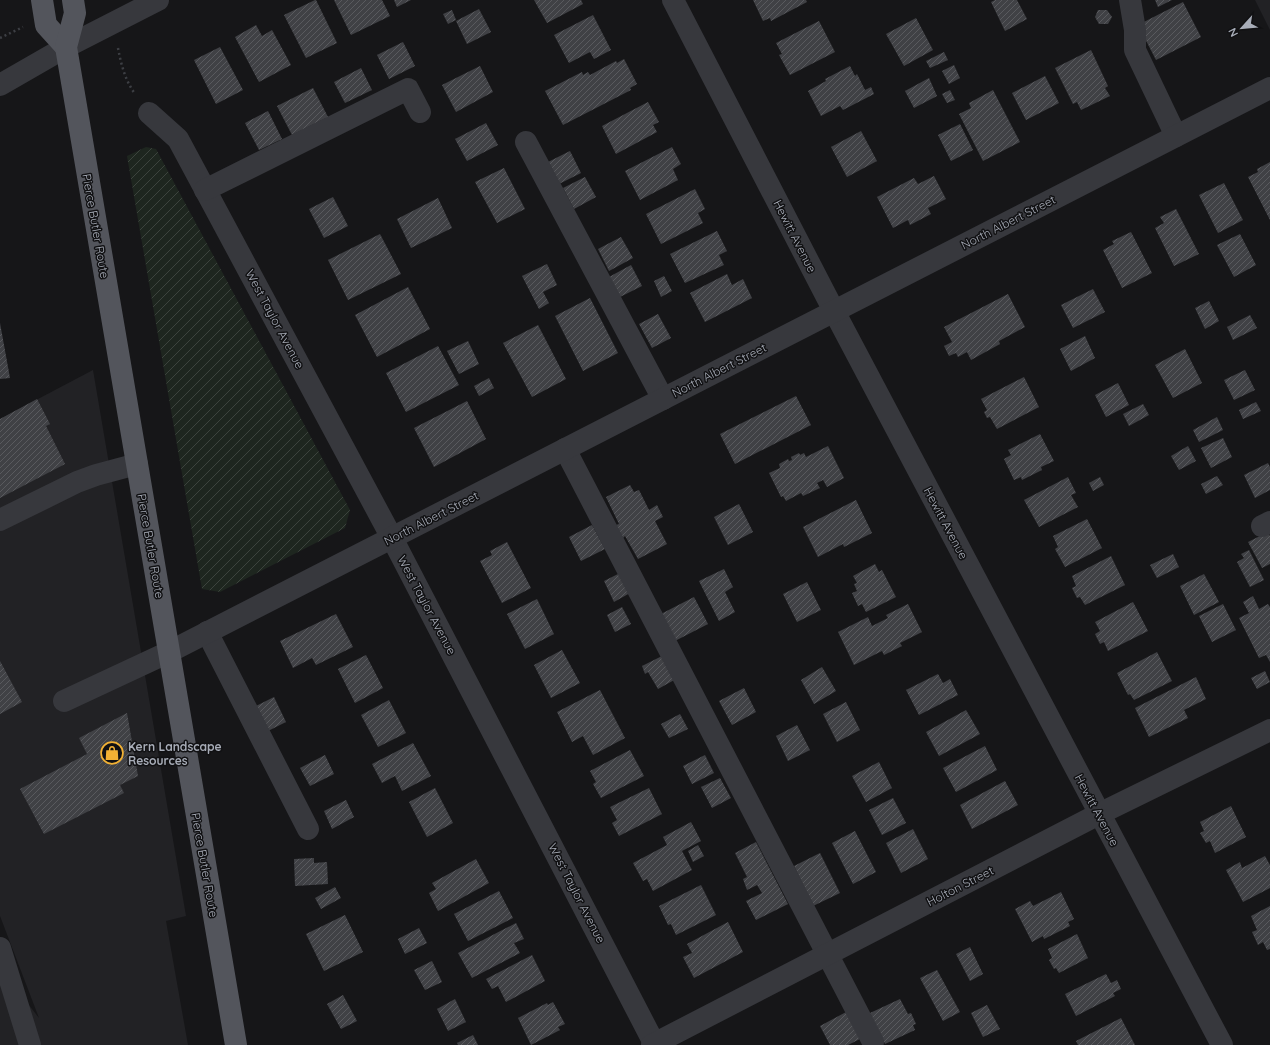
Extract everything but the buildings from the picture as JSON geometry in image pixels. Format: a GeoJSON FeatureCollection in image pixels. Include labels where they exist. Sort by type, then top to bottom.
{"type":"FeatureCollection","features":[{"type":"Feature","properties":{"kind":"main road"},"geometry":{"type":"LineString","coordinates":[[42,0],[46,25],[66,47]]}},
{"type":"Feature","properties":{"kind":"main road","name":"Pierce Butler Route"},"geometry":{"type":"LineString","coordinates":[[73,0],[75,13],[66,47],[236,1045]]}},
{"type":"Feature","properties":{"kind":"street"},"geometry":{"type":"LineString","coordinates":[[0,85],[66,47],[158,0]]}},
{"type":"Feature","properties":{"kind":"street","name":"Hewitt Avenue"},"geometry":{"type":"LineString","coordinates":[[673,0],[834,311],[1222,1045]]}},
{"type":"Feature","properties":{"kind":"street"},"geometry":{"type":"LineString","coordinates":[[1130,0],[1135,30],[1135,50],[1176,136]]}},
{"type":"Feature","properties":{"kind":"street","name":"North Albert Street"},"geometry":{"type":"LineString","coordinates":[[64,701],[169,652],[1270,88]]}},
{"type":"Feature","properties":{"kind":"street"},"geometry":{"type":"LineString","coordinates":[[205,190],[408,89],[420,112]]}},
{"type":"Feature","properties":{"kind":"street","name":"West Taylor Avenue"},"geometry":{"type":"LineString","coordinates":[[149,113],[178,139],[392,538],[654,1045]]}},
{"type":"Feature","properties":{"kind":"street"},"geometry":{"type":"LineString","coordinates":[[526,142],[663,399]]}},
{"type":"Feature","properties":{"kind":"street"},"geometry":{"type":"LineString","coordinates":[[566,449],[873,1042]]}},
{"type":"Feature","properties":{"kind":"street"},"geometry":{"type":"LineString","coordinates":[[0,520],[77,482],[96,475],[137,464]]}},
{"type":"Feature","properties":{"kind":"street"},"geometry":{"type":"LineString","coordinates":[[207,632],[308,829]]}},
{"type":"Feature","properties":{"kind":"street","name":"Holton Street"},"geometry":{"type":"LineString","coordinates":[[654,1045],[1099,814],[1270,730]]}},
{"type":"Feature","properties":{"kind":"street"},"geometry":{"type":"LineString","coordinates":[[0,948],[30,1045]]}},
{"type":"Feature","properties":{"kind":"path"},"geometry":{"type":"LineString","coordinates":[[0,38],[22,28]]}},
{"type":"Feature","properties":{"kind":"path"},"geometry":{"type":"LineString","coordinates":[[121,62],[128,85],[149,113]]}},
{"type":"Feature","properties":{"kind":"shaded area"},"geometry":{"type":"Polygon","coordinates":[[[1255,0],[1270,0],[1270,30],[1255,0]]]}},
{"type":"Feature","properties":{"kind":"shaded area"},"geometry":{"type":"Polygon","coordinates":[[[146,147],[156,149],[350,510],[345,528],[220,592],[202,589],[127,156],[146,147]]]}},
{"type":"Feature","properties":{"kind":"shaded area"},"geometry":{"type":"Polygon","coordinates":[[[93,370],[186,916],[166,921],[188,1045],[0,1045],[0,968],[39,1018],[0,916],[0,419],[93,370]]]}},
{"type":"Feature","properties":{"kind":"place","name":"Kern Landscape Resources"},"geometry":{"type":"Point","coordinates":[112,753]}}]}
